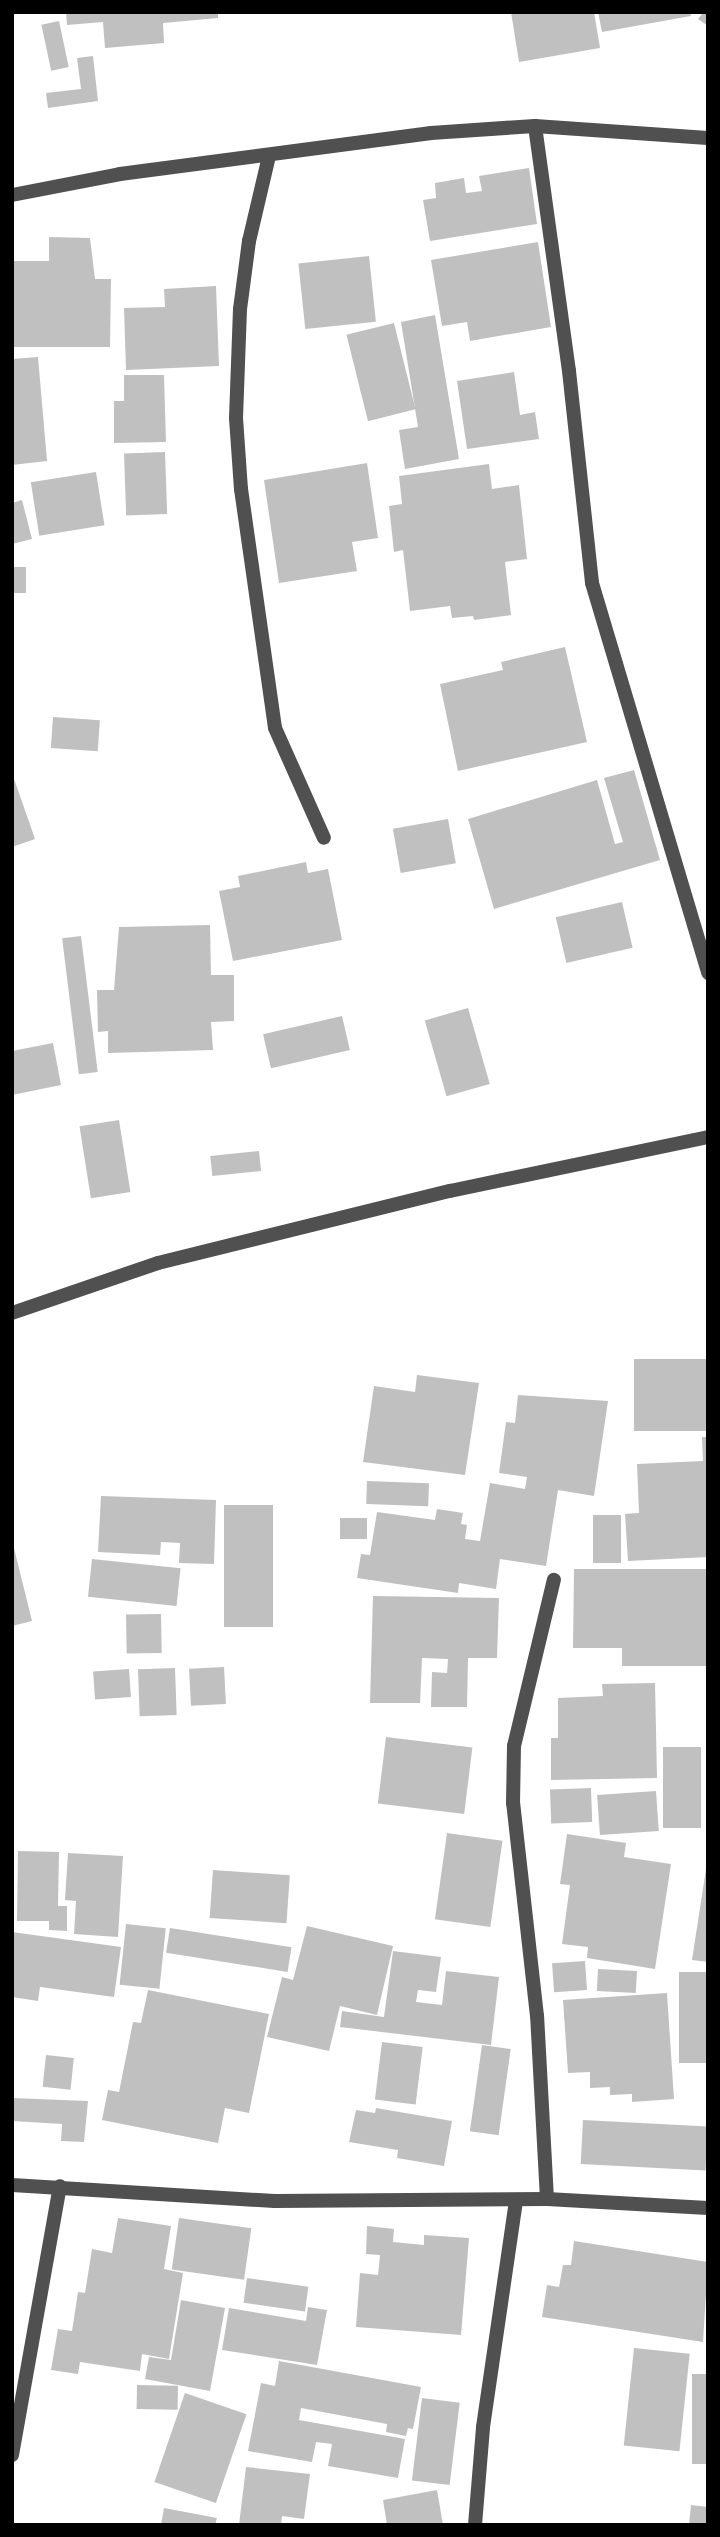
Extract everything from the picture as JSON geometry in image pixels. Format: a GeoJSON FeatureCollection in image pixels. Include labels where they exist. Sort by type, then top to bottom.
{"type":"FeatureCollection","features":[{"type":"Feature","properties":{"kind":"street"},"geometry":{"type":"LineString","coordinates":[[535,126],[569,371],[592,583],[708,973]]}},
{"type":"Feature","properties":{"kind":"street"},"geometry":{"type":"LineString","coordinates":[[12,195],[120,174],[431,133],[535,126],[708,138]]}},
{"type":"Feature","properties":{"kind":"street"},"geometry":{"type":"LineString","coordinates":[[269,156],[249,241],[240,309],[236,418],[241,489],[275,728],[324,838]]}},
{"type":"Feature","properties":{"kind":"street"},"geometry":{"type":"LineString","coordinates":[[12,1314],[158,1263],[450,1191],[708,1137]]}},
{"type":"Feature","properties":{"kind":"street"},"geometry":{"type":"LineString","coordinates":[[547,2199],[537,2016],[513,1802],[514,1746],[554,1580]]}},
{"type":"Feature","properties":{"kind":"street"},"geometry":{"type":"LineString","coordinates":[[12,2185],[275,2202],[516,2202],[547,2199],[708,2208]]}},
{"type":"Feature","properties":{"kind":"street"},"geometry":{"type":"LineString","coordinates":[[12,2455],[60,2186]]}},
{"type":"Feature","properties":{"kind":"street"},"geometry":{"type":"LineString","coordinates":[[475,2525],[483,2427],[516,2202]]}},
{"type":"Feature","properties":{"kind":"building"},"geometry":{"type":"Polygon","coordinates":[[[66,12],[218,12],[218,18],[163,23],[164,43],[105,48],[103,22],[67,25],[66,12]]]}},
{"type":"Feature","properties":{"kind":"building"},"geometry":{"type":"Polygon","coordinates":[[[511,12],[594,12],[600,48],[519,62],[511,12]]]}},
{"type":"Feature","properties":{"kind":"building"},"geometry":{"type":"Polygon","coordinates":[[[598,12],[690,12],[691,16],[602,32],[598,12]]]}},
{"type":"Feature","properties":{"kind":"building"},"geometry":{"type":"Polygon","coordinates":[[[704,12],[708,12],[708,26],[698,19],[704,12]]]}},
{"type":"Feature","properties":{"kind":"building"},"geometry":{"type":"Polygon","coordinates":[[[59,21],[69,67],[51,71],[41,25],[59,21]]]}},
{"type":"Feature","properties":{"kind":"building"},"geometry":{"type":"Polygon","coordinates":[[[93,56],[98,101],[48,108],[46,93],[81,89],[77,58],[93,56]]]}},
{"type":"Feature","properties":{"kind":"building"},"geometry":{"type":"Polygon","coordinates":[[[529,168],[537,224],[430,241],[423,200],[436,198],[435,183],[464,178],[466,193],[482,191],[479,176],[529,168]]]}},
{"type":"Feature","properties":{"kind":"building"},"geometry":{"type":"Polygon","coordinates":[[[49,237],[90,238],[95,279],[111,279],[110,347],[13,347],[14,261],[49,261],[49,237]]]}},
{"type":"Feature","properties":{"kind":"building"},"geometry":{"type":"Polygon","coordinates":[[[538,242],[551,327],[470,341],[467,322],[442,326],[431,260],[538,242]]]}},
{"type":"Feature","properties":{"kind":"building"},"geometry":{"type":"Polygon","coordinates":[[[369,256],[376,322],[305,329],[298,263],[369,256]]]}},
{"type":"Feature","properties":{"kind":"building"},"geometry":{"type":"Polygon","coordinates":[[[216,286],[219,366],[126,370],[124,308],[165,307],[164,289],[216,286]]]}},
{"type":"Feature","properties":{"kind":"building"},"geometry":{"type":"Polygon","coordinates":[[[435,315],[459,459],[405,469],[399,430],[418,427],[401,322],[435,315]]]}},
{"type":"Feature","properties":{"kind":"building"},"geometry":{"type":"Polygon","coordinates":[[[394,323],[416,409],[368,421],[346,335],[394,323]]]}},
{"type":"Feature","properties":{"kind":"building"},"geometry":{"type":"Polygon","coordinates":[[[38,357],[47,461],[12,465],[12,359],[38,357]]]}},
{"type":"Feature","properties":{"kind":"building"},"geometry":{"type":"Polygon","coordinates":[[[514,372],[520,415],[535,412],[539,439],[467,449],[457,381],[514,372]]]}},
{"type":"Feature","properties":{"kind":"building"},"geometry":{"type":"Polygon","coordinates":[[[124,375],[164,375],[166,442],[114,443],[114,401],[124,401],[124,375]]]}},
{"type":"Feature","properties":{"kind":"building"},"geometry":{"type":"Polygon","coordinates":[[[165,452],[167,514],[126,515],[124,453],[165,452]]]}},
{"type":"Feature","properties":{"kind":"building"},"geometry":{"type":"Polygon","coordinates":[[[367,463],[378,538],[352,542],[357,571],[279,583],[264,480],[367,463]]]}},
{"type":"Feature","properties":{"kind":"building"},"geometry":{"type":"Polygon","coordinates":[[[489,464],[492,489],[519,485],[527,559],[505,562],[511,615],[474,620],[473,616],[452,618],[450,606],[410,611],[403,550],[394,552],[389,506],[402,504],[399,476],[489,464]]]}},
{"type":"Feature","properties":{"kind":"building"},"geometry":{"type":"Polygon","coordinates":[[[96,472],[104,525],[39,536],[31,482],[96,472]]]}},
{"type":"Feature","properties":{"kind":"building"},"geometry":{"type":"Polygon","coordinates":[[[22,500],[32,539],[12,544],[12,503],[22,500]]]}},
{"type":"Feature","properties":{"kind":"building"},"geometry":{"type":"Polygon","coordinates":[[[12,567],[26,567],[26,593],[12,593],[12,567]]]}},
{"type":"Feature","properties":{"kind":"building"},"geometry":{"type":"Polygon","coordinates":[[[565,647],[587,742],[458,771],[440,684],[503,670],[501,662],[565,647]]]}},
{"type":"Feature","properties":{"kind":"building"},"geometry":{"type":"Polygon","coordinates":[[[53,717],[100,720],[98,751],[51,748],[53,717]]]}},
{"type":"Feature","properties":{"kind":"building"},"geometry":{"type":"Polygon","coordinates":[[[634,770],[660,860],[494,909],[468,819],[597,780],[615,844],[623,842],[604,778],[634,770]]]}},
{"type":"Feature","properties":{"kind":"building"},"geometry":{"type":"Polygon","coordinates":[[[12,773],[35,839],[12,847],[12,773]]]}},
{"type":"Feature","properties":{"kind":"building"},"geometry":{"type":"Polygon","coordinates":[[[448,819],[456,863],[401,873],[393,829],[448,819]]]}},
{"type":"Feature","properties":{"kind":"building"},"geometry":{"type":"Polygon","coordinates":[[[306,862],[308,873],[328,869],[342,940],[233,961],[219,891],[240,887],[238,876],[306,862]]]}},
{"type":"Feature","properties":{"kind":"building"},"geometry":{"type":"Polygon","coordinates":[[[622,902],[633,948],[566,963],[556,917],[622,902]]]}},
{"type":"Feature","properties":{"kind":"building"},"geometry":{"type":"Polygon","coordinates":[[[210,925],[211,975],[234,975],[234,1021],[211,1022],[213,1050],[108,1053],[108,1031],[98,1032],[97,990],[114,990],[119,927],[210,925]]]}},
{"type":"Feature","properties":{"kind":"building"},"geometry":{"type":"Polygon","coordinates":[[[81,936],[98,1072],[79,1074],[62,938],[81,936]]]}},
{"type":"Feature","properties":{"kind":"building"},"geometry":{"type":"Polygon","coordinates":[[[468,1008],[490,1084],[447,1096],[425,1020],[468,1008]]]}},
{"type":"Feature","properties":{"kind":"building"},"geometry":{"type":"Polygon","coordinates":[[[342,1016],[350,1050],[271,1068],[263,1034],[342,1016]]]}},
{"type":"Feature","properties":{"kind":"building"},"geometry":{"type":"Polygon","coordinates":[[[53,1043],[61,1085],[12,1095],[12,1051],[53,1043]]]}},
{"type":"Feature","properties":{"kind":"building"},"geometry":{"type":"Polygon","coordinates":[[[119,1120],[130,1192],[91,1198],[79,1126],[119,1120]]]}},
{"type":"Feature","properties":{"kind":"building"},"geometry":{"type":"Polygon","coordinates":[[[259,1151],[261,1171],[212,1176],[210,1156],[259,1151]]]}},
{"type":"Feature","properties":{"kind":"building"},"geometry":{"type":"Polygon","coordinates":[[[634,1359],[708,1359],[708,1431],[634,1431],[634,1359]]]}},
{"type":"Feature","properties":{"kind":"building"},"geometry":{"type":"Polygon","coordinates":[[[417,1375],[479,1383],[465,1475],[363,1462],[374,1386],[415,1392],[417,1375]]]}},
{"type":"Feature","properties":{"kind":"building"},"geometry":{"type":"Polygon","coordinates":[[[518,1395],[608,1401],[594,1496],[558,1490],[546,1566],[500,1559],[496,1589],[459,1583],[458,1593],[357,1578],[361,1554],[370,1555],[377,1512],[435,1520],[437,1509],[463,1513],[461,1524],[467,1525],[465,1539],[480,1541],[490,1483],[525,1489],[527,1477],[499,1473],[506,1422],[515,1423],[518,1395]]]}},
{"type":"Feature","properties":{"kind":"building"},"geometry":{"type":"Polygon","coordinates":[[[702,1437],[708,1437],[708,1557],[628,1561],[625,1514],[639,1513],[637,1464],[703,1461],[702,1437]]]}},
{"type":"Feature","properties":{"kind":"building"},"geometry":{"type":"Polygon","coordinates":[[[367,1481],[429,1483],[428,1506],[366,1504],[367,1481]]]}},
{"type":"Feature","properties":{"kind":"building"},"geometry":{"type":"Polygon","coordinates":[[[101,1496],[216,1500],[214,1564],[179,1563],[180,1543],[161,1542],[160,1555],[98,1552],[101,1496]]]}},
{"type":"Feature","properties":{"kind":"building"},"geometry":{"type":"Polygon","coordinates":[[[224,1505],[273,1505],[273,1627],[224,1627],[224,1505]]]}},
{"type":"Feature","properties":{"kind":"building"},"geometry":{"type":"Polygon","coordinates":[[[593,1515],[621,1515],[621,1563],[593,1563],[593,1515]]]}},
{"type":"Feature","properties":{"kind":"building"},"geometry":{"type":"Polygon","coordinates":[[[340,1518],[367,1518],[367,1539],[340,1539],[340,1518]]]}},
{"type":"Feature","properties":{"kind":"building"},"geometry":{"type":"Polygon","coordinates":[[[12,1545],[32,1621],[12,1626],[12,1545]]]}},
{"type":"Feature","properties":{"kind":"building"},"geometry":{"type":"Polygon","coordinates":[[[92,1559],[181,1568],[177,1606],[88,1597],[92,1559]]]}},
{"type":"Feature","properties":{"kind":"building"},"geometry":{"type":"Polygon","coordinates":[[[574,1569],[708,1569],[708,1666],[622,1666],[622,1648],[573,1648],[574,1569]]]}},
{"type":"Feature","properties":{"kind":"building"},"geometry":{"type":"Polygon","coordinates":[[[373,1596],[499,1598],[497,1658],[468,1658],[467,1707],[431,1707],[432,1672],[447,1673],[448,1659],[422,1658],[420,1703],[370,1703],[373,1596]]]}},
{"type":"Feature","properties":{"kind":"building"},"geometry":{"type":"Polygon","coordinates":[[[161,1614],[162,1653],[127,1654],[126,1615],[161,1614]]]}},
{"type":"Feature","properties":{"kind":"building"},"geometry":{"type":"Polygon","coordinates":[[[224,1667],[226,1704],[191,1706],[189,1669],[224,1667]]]}},
{"type":"Feature","properties":{"kind":"building"},"geometry":{"type":"Polygon","coordinates":[[[175,1668],[177,1715],[140,1716],[138,1669],[175,1668]]]}},
{"type":"Feature","properties":{"kind":"building"},"geometry":{"type":"Polygon","coordinates":[[[129,1669],[131,1697],[95,1699],[93,1672],[129,1669]]]}},
{"type":"Feature","properties":{"kind":"building"},"geometry":{"type":"Polygon","coordinates":[[[655,1683],[657,1778],[551,1780],[551,1738],[558,1738],[558,1698],[603,1696],[602,1684],[655,1683]]]}},
{"type":"Feature","properties":{"kind":"building"},"geometry":{"type":"Polygon","coordinates":[[[386,1737],[472,1748],[464,1814],[378,1804],[386,1737]]]}},
{"type":"Feature","properties":{"kind":"building"},"geometry":{"type":"Polygon","coordinates":[[[663,1747],[701,1747],[701,1828],[663,1828],[663,1747]]]}},
{"type":"Feature","properties":{"kind":"building"},"geometry":{"type":"Polygon","coordinates":[[[591,1788],[592,1822],[551,1823],[550,1789],[591,1788]]]}},
{"type":"Feature","properties":{"kind":"building"},"geometry":{"type":"Polygon","coordinates":[[[656,1791],[659,1831],[600,1835],[597,1795],[656,1791]]]}},
{"type":"Feature","properties":{"kind":"building"},"geometry":{"type":"Polygon","coordinates":[[[447,1833],[502,1841],[490,1927],[435,1919],[447,1833]]]}},
{"type":"Feature","properties":{"kind":"building"},"geometry":{"type":"Polygon","coordinates":[[[567,1834],[626,1843],[624,1857],[671,1864],[655,1969],[587,1958],[588,1947],[562,1944],[570,1885],[560,1884],[567,1834]]]}},
{"type":"Feature","properties":{"kind":"building"},"geometry":{"type":"Polygon","coordinates":[[[18,1851],[59,1852],[58,1906],[67,1906],[67,1931],[49,1930],[49,1921],[17,1921],[18,1851]]]}},
{"type":"Feature","properties":{"kind":"building"},"geometry":{"type":"Polygon","coordinates":[[[68,1853],[123,1856],[118,1937],[74,1934],[76,1901],[65,1900],[68,1853]]]}},
{"type":"Feature","properties":{"kind":"building"},"geometry":{"type":"Polygon","coordinates":[[[708,1869],[708,1962],[692,1960],[708,1869]]]}},
{"type":"Feature","properties":{"kind":"building"},"geometry":{"type":"Polygon","coordinates":[[[213,1870],[290,1875],[286,1923],[210,1918],[213,1870]]]}},
{"type":"Feature","properties":{"kind":"building"},"geometry":{"type":"Polygon","coordinates":[[[126,1924],[166,1928],[159,1989],[120,1985],[126,1924]]]}},
{"type":"Feature","properties":{"kind":"building"},"geometry":{"type":"Polygon","coordinates":[[[307,1926],[393,1946],[377,2015],[340,2006],[329,2051],[267,2037],[282,1977],[293,1980],[307,1926]]]}},
{"type":"Feature","properties":{"kind":"building"},"geometry":{"type":"Polygon","coordinates":[[[170,1928],[291,1947],[288,1972],[166,1953],[170,1928]]]}},
{"type":"Feature","properties":{"kind":"building"},"geometry":{"type":"Polygon","coordinates":[[[12,1932],[121,1947],[114,1997],[40,1987],[38,2001],[12,1997],[12,1932]]]}},
{"type":"Feature","properties":{"kind":"building"},"geometry":{"type":"Polygon","coordinates":[[[393,1951],[441,1957],[436,1992],[418,1990],[416,2002],[442,2005],[446,1971],[499,1977],[491,2045],[340,2027],[342,2011],[384,2017],[393,1951]]]}},
{"type":"Feature","properties":{"kind":"building"},"geometry":{"type":"Polygon","coordinates":[[[585,1961],[587,1990],[554,1992],[552,1963],[585,1961]]]}},
{"type":"Feature","properties":{"kind":"building"},"geometry":{"type":"Polygon","coordinates":[[[598,1969],[637,1971],[636,1993],[597,1991],[598,1969]]]}},
{"type":"Feature","properties":{"kind":"building"},"geometry":{"type":"Polygon","coordinates":[[[679,1972],[708,1972],[708,2063],[679,2063],[679,1972]]]}},
{"type":"Feature","properties":{"kind":"building"},"geometry":{"type":"Polygon","coordinates":[[[148,1990],[269,2014],[249,2113],[225,2108],[218,2143],[102,2120],[108,2090],[119,2092],[133,2022],[141,2023],[148,1990]]]}},
{"type":"Feature","properties":{"kind":"building"},"geometry":{"type":"Polygon","coordinates":[[[667,1993],[674,2099],[632,2102],[632,2094],[610,2095],[610,2087],[590,2088],[590,2072],[568,2073],[563,2000],[667,1993]]]}},
{"type":"Feature","properties":{"kind":"building"},"geometry":{"type":"Polygon","coordinates":[[[382,2042],[423,2047],[416,2105],[375,2100],[382,2042]]]}},
{"type":"Feature","properties":{"kind":"building"},"geometry":{"type":"Polygon","coordinates":[[[482,2045],[511,2049],[499,2135],[470,2131],[482,2045]]]}},
{"type":"Feature","properties":{"kind":"building"},"geometry":{"type":"Polygon","coordinates":[[[46,2055],[74,2058],[71,2090],[43,2087],[46,2055]]]}},
{"type":"Feature","properties":{"kind":"building"},"geometry":{"type":"Polygon","coordinates":[[[12,2098],[88,2101],[84,2142],[61,2141],[62,2124],[12,2121],[12,2098]]]}},
{"type":"Feature","properties":{"kind":"building"},"geometry":{"type":"Polygon","coordinates":[[[376,2108],[452,2121],[444,2166],[397,2158],[398,2150],[349,2142],[356,2110],[375,2113],[376,2108]]]}},
{"type":"Feature","properties":{"kind":"building"},"geometry":{"type":"Polygon","coordinates":[[[583,2120],[708,2127],[706,2170],[581,2164],[583,2120]]]}},
{"type":"Feature","properties":{"kind":"building"},"geometry":{"type":"Polygon","coordinates":[[[118,2218],[171,2226],[164,2269],[183,2273],[169,2359],[142,2354],[140,2371],[80,2362],[78,2374],[51,2370],[58,2329],[72,2331],[78,2292],[85,2293],[92,2249],[112,2253],[118,2218]]]}},
{"type":"Feature","properties":{"kind":"building"},"geometry":{"type":"Polygon","coordinates":[[[179,2218],[251,2228],[244,2280],[172,2269],[179,2218]]]}},
{"type":"Feature","properties":{"kind":"building"},"geometry":{"type":"Polygon","coordinates":[[[367,2226],[394,2229],[393,2242],[424,2245],[424,2235],[469,2238],[461,2335],[356,2327],[360,2273],[378,2275],[380,2255],[366,2254],[367,2226]]]}},
{"type":"Feature","properties":{"kind":"building"},"geometry":{"type":"Polygon","coordinates":[[[574,2241],[708,2262],[703,2342],[542,2317],[547,2285],[559,2287],[563,2265],[571,2265],[574,2241]]]}},
{"type":"Feature","properties":{"kind":"building"},"geometry":{"type":"Polygon","coordinates":[[[247,2278],[308,2287],[305,2311],[244,2303],[247,2278]]]}},
{"type":"Feature","properties":{"kind":"building"},"geometry":{"type":"Polygon","coordinates":[[[181,2300],[225,2308],[210,2391],[145,2379],[149,2357],[171,2360],[181,2300]]]}},
{"type":"Feature","properties":{"kind":"building"},"geometry":{"type":"Polygon","coordinates":[[[308,2307],[327,2310],[317,2365],[222,2350],[229,2308],[306,2321],[308,2307]]]}},
{"type":"Feature","properties":{"kind":"building"},"geometry":{"type":"Polygon","coordinates":[[[634,2348],[690,2354],[679,2451],[624,2445],[634,2348]]]}},
{"type":"Feature","properties":{"kind":"building"},"geometry":{"type":"Polygon","coordinates":[[[279,2361],[421,2387],[413,2429],[408,2428],[406,2436],[386,2432],[387,2424],[301,2408],[299,2420],[405,2439],[398,2478],[328,2466],[332,2444],[316,2442],[312,2462],[248,2451],[261,2383],[275,2386],[279,2361]]]}},
{"type":"Feature","properties":{"kind":"building"},"geometry":{"type":"Polygon","coordinates":[[[692,2374],[708,2374],[708,2464],[692,2464],[692,2374]]]}},
{"type":"Feature","properties":{"kind":"building"},"geometry":{"type":"Polygon","coordinates":[[[137,2385],[178,2386],[178,2410],[137,2409],[137,2385]]]}},
{"type":"Feature","properties":{"kind":"building"},"geometry":{"type":"Polygon","coordinates":[[[185,2393],[246,2414],[216,2503],[154,2482],[185,2393]]]}},
{"type":"Feature","properties":{"kind":"building"},"geometry":{"type":"Polygon","coordinates":[[[422,2398],[460,2403],[450,2485],[412,2480],[422,2398]]]}},
{"type":"Feature","properties":{"kind":"building"},"geometry":{"type":"Polygon","coordinates":[[[246,2467],[310,2474],[304,2519],[282,2516],[281,2525],[239,2525],[246,2467]]]}},
{"type":"Feature","properties":{"kind":"building"},"geometry":{"type":"Polygon","coordinates":[[[437,2490],[443,2525],[387,2525],[383,2500],[437,2490]]]}},
{"type":"Feature","properties":{"kind":"building"},"geometry":{"type":"Polygon","coordinates":[[[691,2505],[708,2507],[708,2525],[689,2525],[691,2505]]]}},
{"type":"Feature","properties":{"kind":"building"},"geometry":{"type":"Polygon","coordinates":[[[164,2508],[217,2518],[215,2525],[161,2525],[164,2508]]]}}]}
